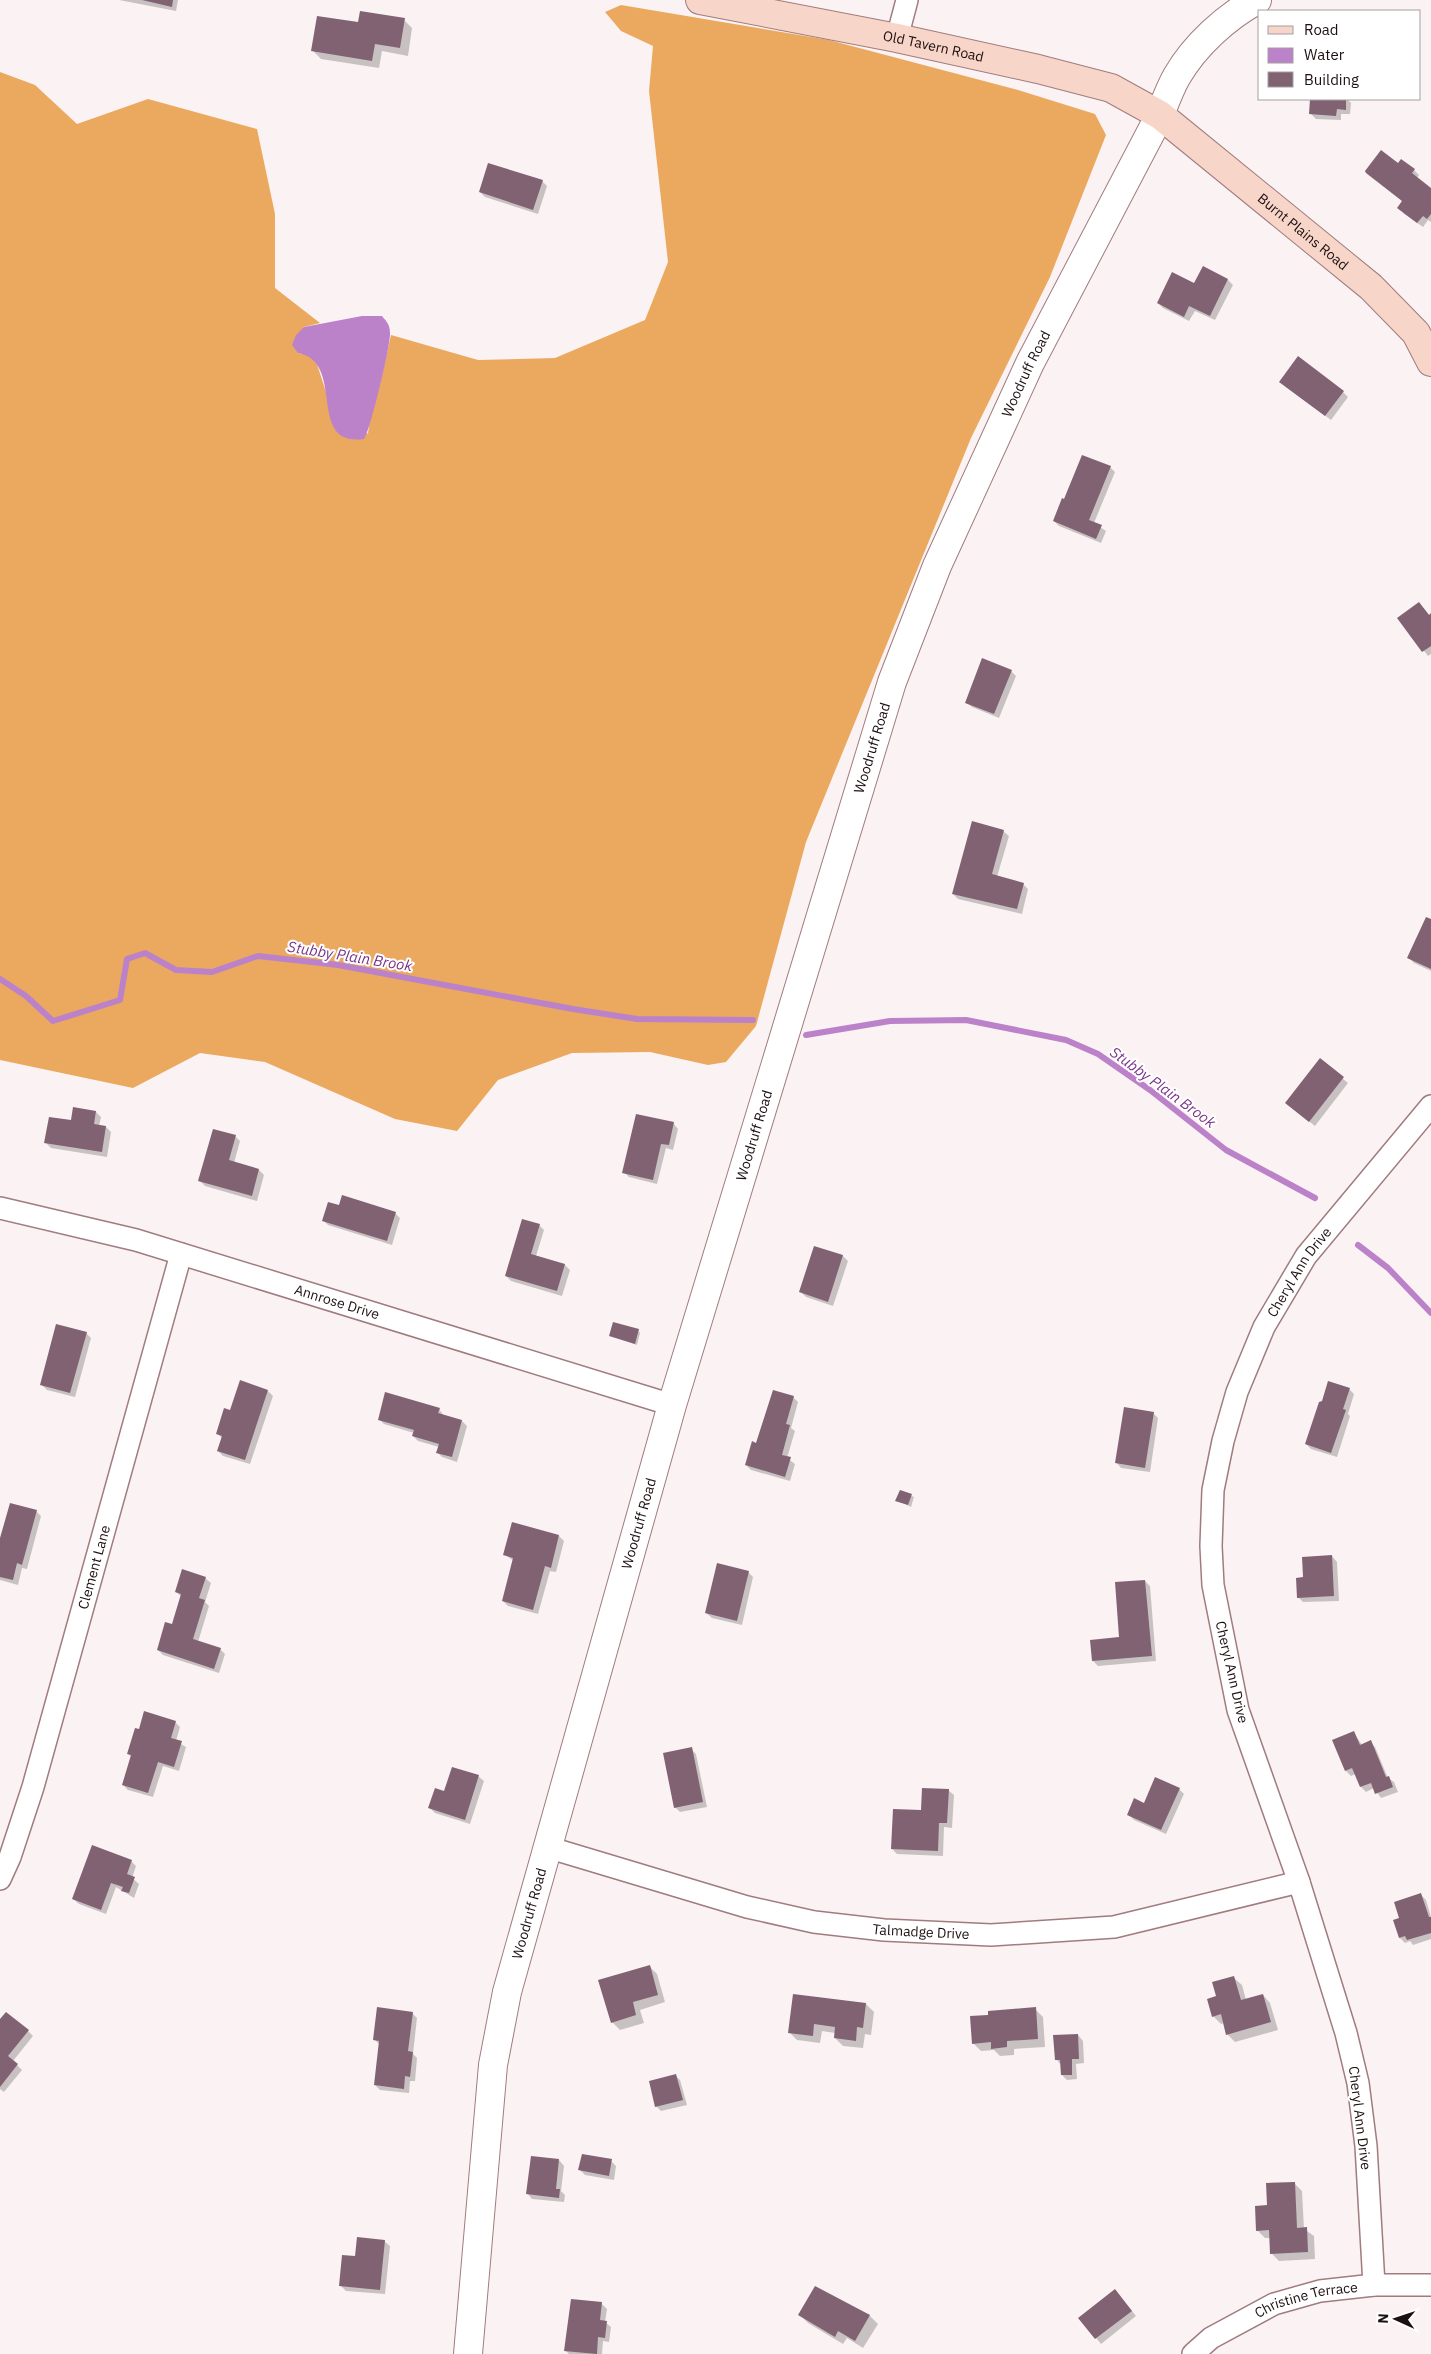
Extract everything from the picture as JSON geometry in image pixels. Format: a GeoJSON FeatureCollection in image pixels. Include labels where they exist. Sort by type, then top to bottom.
{"type":"FeatureCollection","features":[{"type":"Feature","properties":{"kind":"main road","name":"Old Tavern Road"},"geometry":{"type":"LineString","coordinates":[[700,0],[897,38],[1038,69],[1111,88],[1160,115]]}},
{"type":"Feature","properties":{"kind":"main road","name":"Burnt Plains Road"},"geometry":{"type":"LineString","coordinates":[[1160,115],[1371,287],[1416,333],[1431,362]]}},
{"type":"Feature","properties":{"kind":"street"},"geometry":{"type":"LineString","coordinates":[[897,38],[907,0]]}},
{"type":"Feature","properties":{"kind":"street","name":"Woodruff Road"},"geometry":{"type":"LineString","coordinates":[[468,2354],[493,2065],[507,1992],[672,1405],[892,682],[937,566],[1030,363],[1160,115],[1175,78],[1192,55],[1226,21],[1257,0]]}},
{"type":"Feature","properties":{"kind":"street","name":"Cheryl Ann Drive"},"geometry":{"type":"LineString","coordinates":[[1374,2285],[1366,2146],[1358,2083],[1346,2033],[1299,1882],[1238,1710],[1213,1585],[1211,1546],[1213,1490],[1223,1441],[1237,1392],[1269,1319],[1306,1256],[1431,1106]]}},
{"type":"Feature","properties":{"kind":"street","name":"Annrose Drive"},"geometry":{"type":"LineString","coordinates":[[0,1208],[136,1240],[672,1405]]}},
{"type":"Feature","properties":{"kind":"street","name":"Clement Lane"},"geometry":{"type":"LineString","coordinates":[[0,1879],[10,1857],[33,1787],[181,1254]]}},
{"type":"Feature","properties":{"kind":"street","name":"Talmadge Drive"},"geometry":{"type":"LineString","coordinates":[[547,1847],[747,1907],[814,1922],[894,1930],[991,1935],[1114,1927],[1299,1882]]}},
{"type":"Feature","properties":{"kind":"street","name":"Christine Terrace"},"geometry":{"type":"LineString","coordinates":[[1193,2354],[1210,2338],[1274,2304],[1320,2291],[1374,2285],[1431,2285]]}},
{"type":"Feature","properties":{"kind":"shaded area"},"geometry":{"type":"Polygon","coordinates":[[[621,5],[829,40],[1018,90],[1095,114],[1106,135],[1050,277],[971,438],[806,842],[756,1026],[726,1062],[708,1065],[650,1052],[572,1053],[498,1080],[457,1131],[395,1119],[265,1062],[200,1053],[133,1088],[0,1060],[0,72],[35,85],[77,124],[148,99],[257,129],[275,214],[275,288],[320,323],[304,327],[298,353],[308,355],[316,361],[326,392],[368,434],[391,335],[478,360],[555,358],[645,320],[668,262],[649,91],[653,46],[621,31],[605,12],[621,5]]]}},
{"type":"Feature","properties":{"kind":"water"},"geometry":{"type":"Polygon","coordinates":[[[362,316],[382,316],[389,326],[390,333],[380,388],[367,433],[364,439],[346,438],[336,430],[330,418],[321,371],[312,360],[298,353],[292,345],[296,335],[304,327],[362,316]]]}},
{"type":"Feature","properties":{"kind":"building"},"geometry":{"type":"Polygon","coordinates":[[[142,0],[173,0],[172,7],[142,0]]]}},
{"type":"Feature","properties":{"kind":"building"},"geometry":{"type":"Polygon","coordinates":[[[360,11],[405,18],[400,48],[375,44],[372,61],[311,51],[317,16],[358,22],[360,11]]]}},
{"type":"Feature","properties":{"kind":"building"},"geometry":{"type":"Polygon","coordinates":[[[1310,100],[1346,100],[1346,110],[1337,109],[1336,116],[1309,114],[1310,100]]]}},
{"type":"Feature","properties":{"kind":"building"},"geometry":{"type":"Polygon","coordinates":[[[1381,150],[1398,163],[1401,159],[1415,169],[1412,173],[1431,188],[1431,214],[1427,219],[1423,216],[1417,223],[1397,208],[1402,201],[1366,173],[1365,171],[1381,150]]]}},
{"type":"Feature","properties":{"kind":"building"},"geometry":{"type":"Polygon","coordinates":[[[488,163],[543,180],[533,210],[479,192],[488,163]]]}},
{"type":"Feature","properties":{"kind":"building"},"geometry":{"type":"Polygon","coordinates":[[[1203,266],[1228,279],[1210,316],[1189,306],[1184,317],[1157,303],[1172,272],[1194,283],[1203,266]]]}},
{"type":"Feature","properties":{"kind":"building"},"geometry":{"type":"Polygon","coordinates":[[[1298,356],[1344,391],[1325,416],[1279,382],[1298,356]]]}},
{"type":"Feature","properties":{"kind":"building"},"geometry":{"type":"Polygon","coordinates":[[[1082,455],[1111,466],[1089,520],[1102,525],[1096,539],[1053,521],[1082,455]]]}},
{"type":"Feature","properties":{"kind":"building"},"geometry":{"type":"Polygon","coordinates":[[[1419,602],[1429,615],[1431,613],[1431,646],[1422,652],[1397,618],[1419,602]]]}},
{"type":"Feature","properties":{"kind":"building"},"geometry":{"type":"Polygon","coordinates":[[[982,658],[1012,670],[994,714],[965,703],[982,658]]]}},
{"type":"Feature","properties":{"kind":"building"},"geometry":{"type":"Polygon","coordinates":[[[972,821],[1004,830],[992,874],[1024,883],[1017,909],[952,894],[972,821]]]}},
{"type":"Feature","properties":{"kind":"building"},"geometry":{"type":"Polygon","coordinates":[[[1426,917],[1431,919],[1431,969],[1407,958],[1426,917]]]}},
{"type":"Feature","properties":{"kind":"building"},"geometry":{"type":"Polygon","coordinates":[[[1320,1058],[1344,1077],[1309,1122],[1285,1103],[1320,1058]]]}},
{"type":"Feature","properties":{"kind":"building"},"geometry":{"type":"Polygon","coordinates":[[[73,1107],[96,1111],[94,1124],[106,1126],[102,1152],[44,1143],[49,1117],[71,1120],[73,1107]]]}},
{"type":"Feature","properties":{"kind":"building"},"geometry":{"type":"Polygon","coordinates":[[[636,1114],[674,1122],[669,1145],[661,1144],[653,1180],[622,1173],[636,1114]]]}},
{"type":"Feature","properties":{"kind":"building"},"geometry":{"type":"Polygon","coordinates":[[[213,1129],[236,1135],[229,1160],[259,1169],[252,1196],[198,1181],[213,1129]]]}},
{"type":"Feature","properties":{"kind":"building"},"geometry":{"type":"Polygon","coordinates":[[[342,1195],[396,1212],[387,1241],[322,1221],[328,1202],[339,1205],[342,1195]]]}},
{"type":"Feature","properties":{"kind":"building"},"geometry":{"type":"Polygon","coordinates":[[[522,1219],[540,1224],[531,1254],[565,1264],[557,1291],[505,1276],[522,1219]]]}},
{"type":"Feature","properties":{"kind":"building"},"geometry":{"type":"Polygon","coordinates":[[[814,1246],[843,1255],[828,1302],[799,1292],[814,1246]]]}},
{"type":"Feature","properties":{"kind":"building"},"geometry":{"type":"Polygon","coordinates":[[[613,1322],[639,1329],[635,1344],[609,1336],[613,1322]]]}},
{"type":"Feature","properties":{"kind":"building"},"geometry":{"type":"Polygon","coordinates":[[[56,1324],[87,1332],[70,1393],[40,1385],[56,1324]]]}},
{"type":"Feature","properties":{"kind":"building"},"geometry":{"type":"Polygon","coordinates":[[[240,1380],[268,1390],[245,1460],[217,1451],[222,1436],[216,1434],[224,1408],[230,1410],[240,1380]]]}},
{"type":"Feature","properties":{"kind":"building"},"geometry":{"type":"Polygon","coordinates":[[[1328,1381],[1350,1388],[1343,1409],[1346,1410],[1331,1453],[1305,1444],[1328,1381]]]}},
{"type":"Feature","properties":{"kind":"building"},"geometry":{"type":"Polygon","coordinates":[[[773,1390],[794,1396],[786,1424],[790,1425],[782,1455],[791,1457],[785,1477],[745,1465],[752,1441],[756,1443],[773,1390]]]}},
{"type":"Feature","properties":{"kind":"building"},"geometry":{"type":"Polygon","coordinates":[[[385,1392],[440,1408],[438,1413],[462,1420],[452,1457],[436,1453],[439,1444],[412,1436],[414,1430],[378,1420],[385,1392]]]}},
{"type":"Feature","properties":{"kind":"building"},"geometry":{"type":"Polygon","coordinates":[[[1124,1407],[1154,1412],[1145,1468],[1115,1463],[1124,1407]]]}},
{"type":"Feature","properties":{"kind":"building"},"geometry":{"type":"Polygon","coordinates":[[[900,1490],[912,1494],[908,1505],[895,1501],[900,1490]]]}},
{"type":"Feature","properties":{"kind":"building"},"geometry":{"type":"Polygon","coordinates":[[[10,1503],[37,1510],[22,1565],[17,1563],[13,1580],[0,1577],[0,1538],[10,1503]]]}},
{"type":"Feature","properties":{"kind":"building"},"geometry":{"type":"Polygon","coordinates":[[[512,1522],[559,1535],[551,1568],[545,1566],[533,1610],[502,1601],[513,1558],[503,1555],[512,1522]]]}},
{"type":"Feature","properties":{"kind":"building"},"geometry":{"type":"Polygon","coordinates":[[[1332,1555],[1334,1596],[1297,1598],[1296,1578],[1303,1577],[1302,1557],[1332,1555]]]}},
{"type":"Feature","properties":{"kind":"building"},"geometry":{"type":"Polygon","coordinates":[[[717,1563],[749,1571],[737,1621],[705,1613],[717,1563]]]}},
{"type":"Feature","properties":{"kind":"building"},"geometry":{"type":"Polygon","coordinates":[[[182,1569],[206,1577],[199,1598],[205,1600],[193,1639],[221,1648],[214,1669],[157,1650],[165,1622],[172,1624],[181,1594],[175,1592],[182,1569]]]}},
{"type":"Feature","properties":{"kind":"building"},"geometry":{"type":"Polygon","coordinates":[[[1145,1580],[1152,1656],[1092,1661],[1090,1640],[1119,1637],[1115,1582],[1145,1580]]]}},
{"type":"Feature","properties":{"kind":"building"},"geometry":{"type":"Polygon","coordinates":[[[144,1711],[176,1721],[171,1738],[182,1741],[174,1767],[158,1762],[148,1793],[122,1785],[131,1755],[127,1754],[135,1728],[139,1729],[144,1711]]]}},
{"type":"Feature","properties":{"kind":"building"},"geometry":{"type":"Polygon","coordinates":[[[1354,1731],[1360,1745],[1371,1740],[1386,1777],[1389,1776],[1393,1787],[1375,1794],[1371,1783],[1360,1787],[1352,1768],[1345,1771],[1332,1740],[1354,1731]]]}},
{"type":"Feature","properties":{"kind":"building"},"geometry":{"type":"Polygon","coordinates":[[[692,1747],[703,1802],[674,1808],[663,1753],[692,1747]]]}},
{"type":"Feature","properties":{"kind":"building"},"geometry":{"type":"Polygon","coordinates":[[[452,1767],[479,1775],[465,1820],[428,1808],[435,1788],[444,1791],[452,1767]]]}},
{"type":"Feature","properties":{"kind":"building"},"geometry":{"type":"Polygon","coordinates":[[[1155,1777],[1180,1788],[1161,1830],[1127,1815],[1134,1798],[1144,1803],[1155,1777]]]}},
{"type":"Feature","properties":{"kind":"building"},"geometry":{"type":"Polygon","coordinates":[[[922,1788],[949,1789],[947,1823],[939,1823],[938,1851],[891,1849],[893,1809],[921,1810],[922,1788]]]}},
{"type":"Feature","properties":{"kind":"building"},"geometry":{"type":"Polygon","coordinates":[[[92,1845],[132,1860],[127,1874],[135,1877],[129,1893],[121,1891],[123,1887],[111,1883],[101,1910],[72,1899],[92,1845]]]}},
{"type":"Feature","properties":{"kind":"building"},"geometry":{"type":"Polygon","coordinates":[[[1421,1893],[1429,1917],[1431,1917],[1431,1933],[1407,1940],[1405,1936],[1399,1938],[1393,1920],[1399,1918],[1394,1902],[1421,1893]]]}},
{"type":"Feature","properties":{"kind":"building"},"geometry":{"type":"Polygon","coordinates":[[[650,1965],[658,1995],[633,2002],[636,2015],[611,2023],[598,1980],[650,1965]]]}},
{"type":"Feature","properties":{"kind":"building"},"geometry":{"type":"Polygon","coordinates":[[[1234,1976],[1241,2000],[1263,1994],[1271,2022],[1226,2035],[1221,2014],[1212,2017],[1207,1999],[1216,1996],[1212,1982],[1234,1976]]]}},
{"type":"Feature","properties":{"kind":"building"},"geometry":{"type":"Polygon","coordinates":[[[793,1994],[866,2003],[863,2028],[857,2027],[856,2041],[834,2038],[835,2027],[814,2024],[813,2036],[788,2033],[793,1994]]]}},
{"type":"Feature","properties":{"kind":"building"},"geometry":{"type":"Polygon","coordinates":[[[377,2007],[413,2012],[408,2051],[413,2052],[410,2077],[405,2076],[404,2089],[374,2085],[379,2041],[373,2040],[377,2007]]]}},
{"type":"Feature","properties":{"kind":"building"},"geometry":{"type":"Polygon","coordinates":[[[1036,2007],[1038,2039],[1007,2041],[1007,2047],[991,2049],[991,2042],[972,2044],[970,2016],[988,2015],[988,2011],[1036,2007]]]}},
{"type":"Feature","properties":{"kind":"building"},"geometry":{"type":"Polygon","coordinates":[[[6,2012],[29,2030],[8,2056],[18,2064],[0,2087],[0,2019],[6,2012]]]}},
{"type":"Feature","properties":{"kind":"building"},"geometry":{"type":"Polygon","coordinates":[[[1078,2034],[1079,2059],[1072,2059],[1072,2075],[1061,2075],[1060,2060],[1055,2060],[1053,2035],[1078,2034]]]}},
{"type":"Feature","properties":{"kind":"building"},"geometry":{"type":"Polygon","coordinates":[[[676,2074],[683,2100],[655,2107],[649,2081],[676,2074]]]}},
{"type":"Feature","properties":{"kind":"building"},"geometry":{"type":"Polygon","coordinates":[[[582,2154],[612,2159],[609,2176],[578,2170],[582,2154]]]}},
{"type":"Feature","properties":{"kind":"building"},"geometry":{"type":"Polygon","coordinates":[[[531,2156],[559,2159],[556,2189],[560,2189],[559,2198],[526,2194],[531,2156]]]}},
{"type":"Feature","properties":{"kind":"building"},"geometry":{"type":"Polygon","coordinates":[[[1295,2182],[1297,2228],[1307,2227],[1308,2252],[1270,2254],[1269,2230],[1256,2231],[1255,2206],[1267,2205],[1266,2183],[1295,2182]]]}},
{"type":"Feature","properties":{"kind":"building"},"geometry":{"type":"Polygon","coordinates":[[[357,2237],[385,2240],[380,2290],[339,2286],[342,2255],[355,2256],[357,2237]]]}},
{"type":"Feature","properties":{"kind":"building"},"geometry":{"type":"Polygon","coordinates":[[[815,2286],[870,2315],[855,2341],[838,2331],[835,2337],[798,2315],[815,2286]]]}},
{"type":"Feature","properties":{"kind":"building"},"geometry":{"type":"Polygon","coordinates":[[[1115,2289],[1132,2311],[1095,2339],[1078,2318],[1115,2289]]]}},
{"type":"Feature","properties":{"kind":"building"},"geometry":{"type":"Polygon","coordinates":[[[571,2299],[602,2302],[600,2320],[607,2321],[605,2338],[598,2337],[597,2354],[564,2351],[571,2299]]]}},
{"type":"Feature","properties":{"kind":"waterway","name":"Stubby Plain Brook"},"geometry":{"type":"LineString","coordinates":[[0,979],[26,996],[53,1021],[120,1000],[127,959],[145,953],[176,970],[212,972],[258,956],[338,965],[573,1009],[637,1019],[753,1020]]}},
{"type":"Feature","properties":{"kind":"waterway","name":"Stubby Plain Brook"},"geometry":{"type":"LineString","coordinates":[[806,1035],[890,1021],[966,1020],[1066,1040],[1098,1054],[1150,1090],[1226,1150],[1315,1198]]}},
{"type":"Feature","properties":{"kind":"waterway","name":"Stubby Plain Brook"},"geometry":{"type":"LineString","coordinates":[[1358,1245],[1388,1268],[1431,1313]]}}]}
